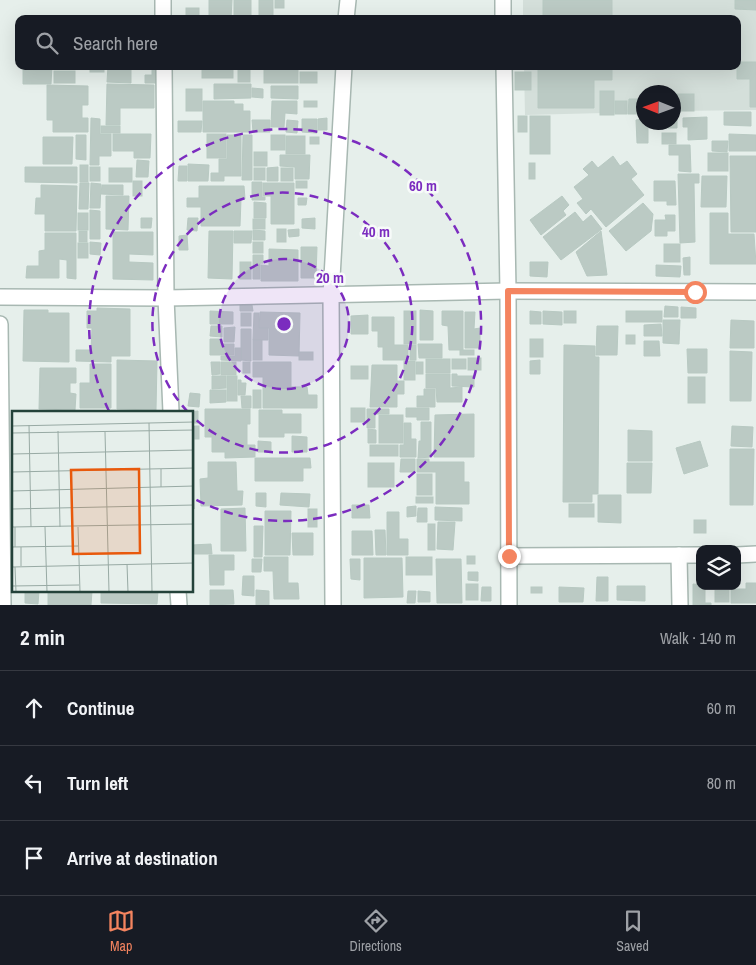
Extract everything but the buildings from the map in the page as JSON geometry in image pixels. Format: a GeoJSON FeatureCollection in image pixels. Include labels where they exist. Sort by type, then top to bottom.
{"type":"FeatureCollection","features":[{"type":"Feature","properties":{"kind":"street"},"geometry":{"type":"LineString","coordinates":[[163,0],[164,15]]}},
{"type":"Feature","properties":{"kind":"street"},"geometry":{"type":"LineString","coordinates":[[346,15],[348,0]]}},
{"type":"Feature","properties":{"kind":"street"},"geometry":{"type":"LineString","coordinates":[[503,0],[503,15]]}},
{"type":"Feature","properties":{"kind":"street"},"geometry":{"type":"LineString","coordinates":[[164,70],[166,298],[171,411]]}},
{"type":"Feature","properties":{"kind":"street"},"geometry":{"type":"LineString","coordinates":[[333,605],[331,294],[344,70]]}},
{"type":"Feature","properties":{"kind":"street"},"geometry":{"type":"LineString","coordinates":[[504,70],[508,291],[509,605]]}},
{"type":"Feature","properties":{"kind":"street"},"geometry":{"type":"LineString","coordinates":[[0,297],[166,298],[508,291],[756,292]]}},
{"type":"Feature","properties":{"kind":"street"},"geometry":{"type":"LineString","coordinates":[[0,324],[3,605]]}},
{"type":"Feature","properties":{"kind":"street"},"geometry":{"type":"LineString","coordinates":[[741,554],[756,554]]}},
{"type":"Feature","properties":{"kind":"street"},"geometry":{"type":"LineString","coordinates":[[679,555],[680,605]]}},
{"type":"Feature","properties":{"kind":"street"},"geometry":{"type":"LineString","coordinates":[[509,556],[696,555]]}},
{"type":"Feature","properties":{"kind":"street"},"geometry":{"type":"LineString","coordinates":[[178,592],[179,605]]}},
{"type":"Feature","properties":{"kind":"shaded area"},"geometry":{"type":"Polygon","coordinates":[[[523,0],[756,0],[756,110],[681,111],[681,85],[636,85],[636,112],[525,115],[524,70],[741,70],[741,15],[523,15],[523,0]]]}},
{"type":"Feature","properties":{"kind":"route"},"geometry":{"type":"LineString","coordinates":[[509,556],[508,291],[695,292]]}}]}
